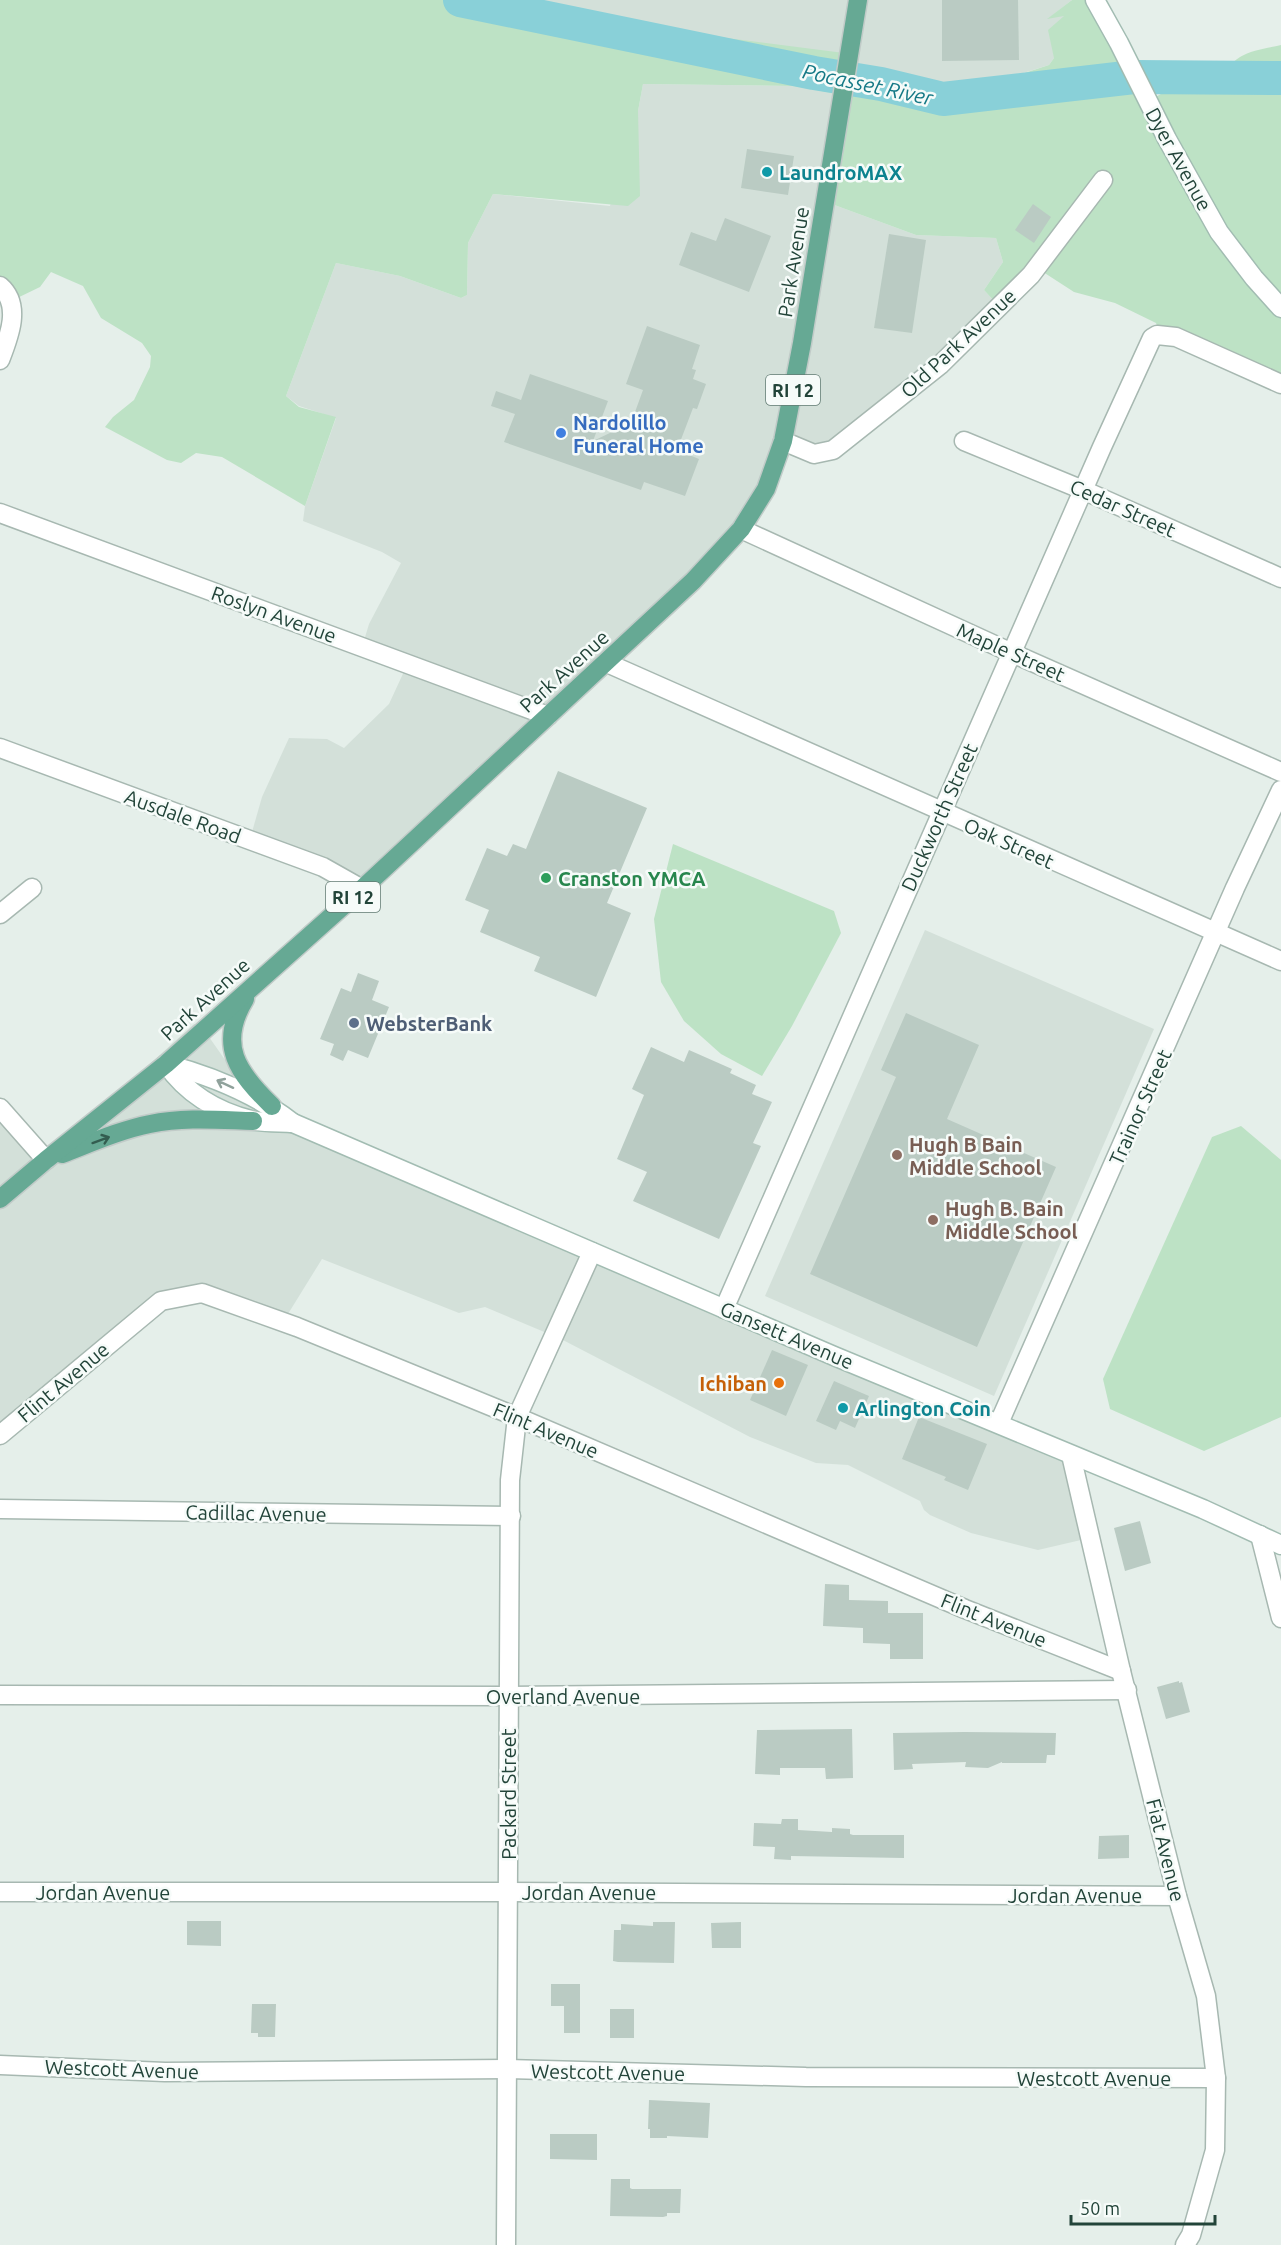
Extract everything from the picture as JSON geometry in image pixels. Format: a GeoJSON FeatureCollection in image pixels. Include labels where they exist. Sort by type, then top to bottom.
{"type":"FeatureCollection","features":[{"type":"Feature","properties":{"kind":"main road","name":"Park Avenue"},"geometry":{"type":"LineString","coordinates":[[0,1199],[166,1064],[362,889],[693,582],[741,529],[766,489],[783,441],[858,0]]}},
{"type":"Feature","properties":{"kind":"main road"},"geometry":{"type":"LineString","coordinates":[[253,986],[237,1013],[232,1034],[235,1055],[238,1068],[252,1087],[272,1106]]}},
{"type":"Feature","properties":{"kind":"main road"},"geometry":{"type":"LineString","coordinates":[[46,1160],[129,1129],[150,1124],[200,1119],[253,1121]]}},
{"type":"Feature","properties":{"kind":"street","name":"Dyer Avenue"},"geometry":{"type":"LineString","coordinates":[[1095,0],[1167,139],[1219,232],[1254,278],[1281,308]]}},
{"type":"Feature","properties":{"kind":"street","name":"Old Park Avenue"},"geometry":{"type":"LineString","coordinates":[[783,441],[814,454],[833,450],[940,365],[1030,275],[1103,180]]}},
{"type":"Feature","properties":{"kind":"street"},"geometry":{"type":"LineString","coordinates":[[0,360],[13,315],[11,301],[2,288]]}},
{"type":"Feature","properties":{"kind":"street","name":"Duckworth Street"},"geometry":{"type":"LineString","coordinates":[[724,1309],[941,812],[1152,338],[1164,335],[1176,338],[1281,384]]}},
{"type":"Feature","properties":{"kind":"street","name":"Cedar Street"},"geometry":{"type":"LineString","coordinates":[[964,441],[1083,490],[1281,578]]}},
{"type":"Feature","properties":{"kind":"street","name":"Roslyn Avenue"},"geometry":{"type":"LineString","coordinates":[[0,513],[548,716]]}},
{"type":"Feature","properties":{"kind":"street","name":"Maple Street"},"geometry":{"type":"LineString","coordinates":[[741,529],[1012,653],[1281,772]]}},
{"type":"Feature","properties":{"kind":"street","name":"Oak Street"},"geometry":{"type":"LineString","coordinates":[[607,663],[1281,962]]}},
{"type":"Feature","properties":{"kind":"street","name":"Ausdale Road"},"geometry":{"type":"LineString","coordinates":[[0,748],[323,867],[362,889]]}},
{"type":"Feature","properties":{"kind":"street","name":"Trainor Street"},"geometry":{"type":"LineString","coordinates":[[999,1424],[1281,790]]}},
{"type":"Feature","properties":{"kind":"street"},"geometry":{"type":"LineString","coordinates":[[0,914],[32,888]]}},
{"type":"Feature","properties":{"kind":"street","name":"Gansett Avenue"},"geometry":{"type":"LineString","coordinates":[[166,1064],[213,1078],[272,1106],[294,1123],[724,1309],[1281,1545]]}},
{"type":"Feature","properties":{"kind":"street","name":"Gansett Avenue"},"geometry":{"type":"LineString","coordinates":[[166,1064],[187,1090],[222,1111],[253,1121],[294,1123]]}},
{"type":"Feature","properties":{"kind":"street"},"geometry":{"type":"LineString","coordinates":[[0,1108],[46,1160]]}},
{"type":"Feature","properties":{"kind":"street","name":"Packard Street"},"geometry":{"type":"LineString","coordinates":[[506,2245],[510,1480],[518,1417],[592,1252]]}},
{"type":"Feature","properties":{"kind":"street","name":"Flint Avenue"},"geometry":{"type":"LineString","coordinates":[[0,1435],[161,1301],[202,1293],[297,1327],[518,1417],[933,1596],[1121,1671]]}},
{"type":"Feature","properties":{"kind":"street","name":"Fiat Avenue"},"geometry":{"type":"LineString","coordinates":[[1071,1455],[1121,1671],[1177,1896],[1206,1996],[1216,2078],[1215,2150],[1191,2235],[1185,2245]]}},
{"type":"Feature","properties":{"kind":"street","name":"Cadillac Avenue"},"geometry":{"type":"LineString","coordinates":[[0,1509],[511,1516]]}},
{"type":"Feature","properties":{"kind":"street"},"geometry":{"type":"LineString","coordinates":[[1260,1535],[1281,1618]]}},
{"type":"Feature","properties":{"kind":"street","name":"Overland Avenue"},"geometry":{"type":"LineString","coordinates":[[0,1695],[508,1696],[1126,1690]]}},
{"type":"Feature","properties":{"kind":"street","name":"Jordan Avenue"},"geometry":{"type":"LineString","coordinates":[[0,1892],[1177,1896]]}},
{"type":"Feature","properties":{"kind":"street","name":"Westcott Avenue"},"geometry":{"type":"LineString","coordinates":[[0,2065],[165,2072],[506,2069],[818,2077],[1216,2078]]}},
{"type":"Feature","properties":{"kind":"shaded area"},"geometry":{"type":"Polygon","coordinates":[[[499,0],[1072,0],[1049,18],[1066,15],[1054,58],[1049,65],[966,91],[935,112],[901,92],[895,74],[885,71],[593,21],[499,0]]]}},
{"type":"Feature","properties":{"kind":"shaded area"},"geometry":{"type":"Polygon","coordinates":[[[643,84],[792,86],[837,96],[829,203],[916,235],[996,238],[1003,262],[984,290],[995,302],[834,451],[784,445],[728,547],[365,880],[250,839],[262,797],[289,738],[327,739],[344,748],[389,704],[407,665],[363,644],[369,624],[401,563],[382,552],[303,521],[305,506],[336,418],[299,406],[286,396],[336,263],[400,276],[461,298],[467,295],[468,243],[493,194],[610,206],[638,111],[643,84]]]}},
{"type":"Feature","properties":{"kind":"shaded area"},"geometry":{"type":"Polygon","coordinates":[[[925,930],[1154,1029],[994,1396],[765,1296],[925,930]]]}},
{"type":"Feature","properties":{"kind":"shaded area"},"geometry":{"type":"Polygon","coordinates":[[[194,1024],[200,1024],[260,1105],[1069,1455],[1090,1535],[1081,1540],[1038,1550],[971,1533],[930,1515],[924,1510],[920,1501],[848,1465],[816,1463],[750,1437],[561,1339],[485,1307],[459,1313],[322,1259],[283,1322],[202,1293],[161,1301],[0,1437],[0,1115],[40,1163],[194,1024]]]}},
{"type":"Feature","properties":{"kind":"green space"},"geometry":{"type":"Polygon","coordinates":[[[0,0],[499,0],[593,21],[844,53],[845,65],[895,74],[901,92],[923,105],[932,94],[1003,80],[1049,65],[1054,58],[1048,30],[1064,16],[1047,19],[1072,0],[1088,0],[1144,104],[1186,79],[1205,81],[1211,79],[1244,55],[1281,45],[1281,385],[1161,336],[1156,323],[1115,303],[1074,292],[1040,270],[995,302],[984,290],[1003,262],[996,238],[916,235],[829,203],[837,96],[831,93],[792,86],[643,84],[638,111],[640,196],[628,206],[493,194],[468,243],[467,295],[461,298],[400,276],[336,263],[286,396],[299,407],[336,417],[305,506],[222,457],[196,453],[181,463],[167,460],[105,427],[113,417],[134,400],[150,367],[151,356],[142,343],[101,318],[83,286],[51,272],[40,287],[11,301],[0,286],[0,0]]]}},
{"type":"Feature","properties":{"kind":"green space"},"geometry":{"type":"Polygon","coordinates":[[[673,844],[834,911],[841,933],[792,1026],[762,1076],[721,1054],[684,1021],[661,982],[654,919],[673,844]]]}},
{"type":"Feature","properties":{"kind":"green space"},"geometry":{"type":"Polygon","coordinates":[[[1241,1126],[1281,1160],[1281,1417],[1204,1451],[1110,1409],[1103,1379],[1212,1137],[1241,1126]]]}},
{"type":"Feature","properties":{"kind":"building"},"geometry":{"type":"Polygon","coordinates":[[[942,0],[1018,0],[1019,60],[942,61],[942,0]]]}},
{"type":"Feature","properties":{"kind":"building","name":"LaundroMAX"},"geometry":{"type":"Polygon","coordinates":[[[747,149],[794,156],[788,195],[741,188],[747,149]]]}},
{"type":"Feature","properties":{"kind":"building"},"geometry":{"type":"Polygon","coordinates":[[[1033,204],[1051,217],[1034,243],[1015,230],[1033,204]]]}},
{"type":"Feature","properties":{"kind":"building"},"geometry":{"type":"Polygon","coordinates":[[[725,218],[771,236],[749,292],[679,265],[691,232],[716,241],[725,218]]]}},
{"type":"Feature","properties":{"kind":"building"},"geometry":{"type":"Polygon","coordinates":[[[889,234],[926,240],[912,333],[874,328],[889,234]]]}},
{"type":"Feature","properties":{"kind":"building"},"geometry":{"type":"Polygon","coordinates":[[[647,326],[700,345],[692,369],[696,370],[693,379],[706,384],[697,409],[693,408],[677,450],[699,459],[685,496],[644,482],[641,490],[504,442],[515,414],[491,406],[496,391],[521,400],[530,374],[608,401],[593,441],[631,423],[643,390],[626,384],[647,326]]]}},
{"type":"Feature","properties":{"kind":"building","name":"Cranston YMCA"},"geometry":{"type":"Polygon","coordinates":[[[558,771],[647,808],[607,903],[631,913],[596,997],[534,971],[540,957],[480,932],[489,910],[465,900],[487,848],[507,856],[513,844],[526,849],[558,771]]]}},
{"type":"Feature","properties":{"kind":"building","name":"WebsterBank"},"geometry":{"type":"Polygon","coordinates":[[[358,973],[379,981],[372,1000],[389,1007],[368,1058],[348,1050],[343,1061],[330,1055],[334,1044],[320,1039],[341,988],[351,992],[358,973]]]}},
{"type":"Feature","properties":{"kind":"building","name":"Hugh B. Bain Middle School"},"geometry":{"type":"Polygon","coordinates":[[[906,1013],[979,1045],[947,1119],[1056,1167],[977,1347],[810,1274],[896,1077],[881,1070],[906,1013]]]}},
{"type":"Feature","properties":{"kind":"building"},"geometry":{"type":"Polygon","coordinates":[[[651,1047],[684,1062],[689,1050],[732,1069],[730,1073],[756,1085],[752,1094],[772,1102],[753,1143],[761,1146],[719,1239],[633,1201],[647,1172],[617,1159],[644,1095],[632,1089],[651,1047]]]}},
{"type":"Feature","properties":{"kind":"building","name":"Ichiban"},"geometry":{"type":"Polygon","coordinates":[[[772,1350],[808,1365],[786,1416],[750,1400],[772,1350]]]}},
{"type":"Feature","properties":{"kind":"building","name":"Arlington Coin"},"geometry":{"type":"Polygon","coordinates":[[[834,1381],[869,1396],[855,1428],[840,1421],[836,1430],[816,1421],[834,1381]]]}},
{"type":"Feature","properties":{"kind":"building"},"geometry":{"type":"Polygon","coordinates":[[[919,1417],[987,1444],[968,1490],[944,1480],[946,1477],[902,1459],[919,1417]]]}},
{"type":"Feature","properties":{"kind":"building"},"geometry":{"type":"Polygon","coordinates":[[[1140,1521],[1151,1563],[1125,1571],[1114,1528],[1140,1521]]]}},
{"type":"Feature","properties":{"kind":"building"},"geometry":{"type":"Polygon","coordinates":[[[825,1584],[849,1585],[849,1600],[888,1601],[888,1613],[923,1613],[923,1659],[890,1659],[890,1644],[863,1643],[863,1628],[823,1626],[825,1584]]]}},
{"type":"Feature","properties":{"kind":"building"},"geometry":{"type":"Polygon","coordinates":[[[1179,1681],[1179,1683],[1182,1682],[1190,1712],[1166,1719],[1157,1687],[1179,1681]]]}},
{"type":"Feature","properties":{"kind":"building"},"geometry":{"type":"Polygon","coordinates":[[[852,1729],[853,1778],[826,1779],[825,1768],[780,1768],[780,1775],[755,1774],[757,1730],[852,1729]]]}},
{"type":"Feature","properties":{"kind":"building"},"geometry":{"type":"Polygon","coordinates":[[[893,1733],[1056,1733],[1055,1755],[1047,1755],[1046,1763],[1002,1762],[988,1768],[965,1767],[966,1762],[912,1764],[913,1769],[894,1770],[893,1733]]]}},
{"type":"Feature","properties":{"kind":"building"},"geometry":{"type":"Polygon","coordinates":[[[782,1819],[798,1819],[798,1830],[832,1832],[832,1828],[850,1829],[850,1834],[853,1835],[904,1835],[904,1858],[791,1856],[791,1860],[774,1859],[775,1847],[753,1846],[754,1823],[781,1824],[782,1819]]]}},
{"type":"Feature","properties":{"kind":"building"},"geometry":{"type":"Polygon","coordinates":[[[1129,1835],[1129,1858],[1098,1859],[1099,1836],[1129,1835]]]}},
{"type":"Feature","properties":{"kind":"building"},"geometry":{"type":"Polygon","coordinates":[[[187,1921],[221,1921],[221,1946],[187,1945],[187,1921]]]}},
{"type":"Feature","properties":{"kind":"building"},"geometry":{"type":"Polygon","coordinates":[[[653,1922],[675,1922],[674,1963],[613,1961],[614,1930],[621,1930],[621,1924],[653,1926],[653,1922]]]}},
{"type":"Feature","properties":{"kind":"building"},"geometry":{"type":"Polygon","coordinates":[[[741,1922],[741,1948],[712,1948],[711,1923],[741,1922]]]}},
{"type":"Feature","properties":{"kind":"building"},"geometry":{"type":"Polygon","coordinates":[[[551,1984],[580,1984],[580,2033],[564,2033],[564,2006],[551,2006],[551,1984]]]}},
{"type":"Feature","properties":{"kind":"building"},"geometry":{"type":"Polygon","coordinates":[[[252,2004],[276,2004],[275,2037],[258,2037],[258,2033],[251,2033],[252,2004]]]}},
{"type":"Feature","properties":{"kind":"building"},"geometry":{"type":"Polygon","coordinates":[[[610,2009],[634,2009],[634,2038],[610,2038],[610,2009]]]}},
{"type":"Feature","properties":{"kind":"building"},"geometry":{"type":"Polygon","coordinates":[[[649,2100],[710,2103],[708,2138],[667,2136],[667,2138],[650,2138],[649,2100]]]}},
{"type":"Feature","properties":{"kind":"building"},"geometry":{"type":"Polygon","coordinates":[[[550,2134],[597,2134],[597,2160],[550,2159],[550,2134]]]}},
{"type":"Feature","properties":{"kind":"building"},"geometry":{"type":"Polygon","coordinates":[[[611,2179],[630,2179],[632,2189],[681,2189],[680,2213],[667,2213],[667,2216],[663,2217],[610,2216],[611,2179]]]}},
{"type":"Feature","properties":{"kind":"waterway","name":"Pocasset River"},"geometry":{"type":"LineString","coordinates":[[460,0],[814,73],[881,84],[943,99],[1134,77],[1281,78]]}},
{"type":"Feature","properties":{"kind":"place","name":"LaundroMAX"},"geometry":{"type":"Point","coordinates":[767,172]}},
{"type":"Feature","properties":{"kind":"place","name":"Nardolillo Funeral Home"},"geometry":{"type":"Point","coordinates":[561,433]}},
{"type":"Feature","properties":{"kind":"place","name":"Cranston YMCA"},"geometry":{"type":"Point","coordinates":[546,878]}},
{"type":"Feature","properties":{"kind":"place","name":"WebsterBank"},"geometry":{"type":"Point","coordinates":[354,1023]}},
{"type":"Feature","properties":{"kind":"place","name":"Hugh B Bain Middle School"},"geometry":{"type":"Point","coordinates":[897,1155]}},
{"type":"Feature","properties":{"kind":"place","name":"Hugh B. Bain Middle School"},"geometry":{"type":"Point","coordinates":[933,1220]}},
{"type":"Feature","properties":{"kind":"place","name":"Ichiban"},"geometry":{"type":"Point","coordinates":[779,1383]}},
{"type":"Feature","properties":{"kind":"place","name":"Arlington Coin"},"geometry":{"type":"Point","coordinates":[843,1408]}}]}
